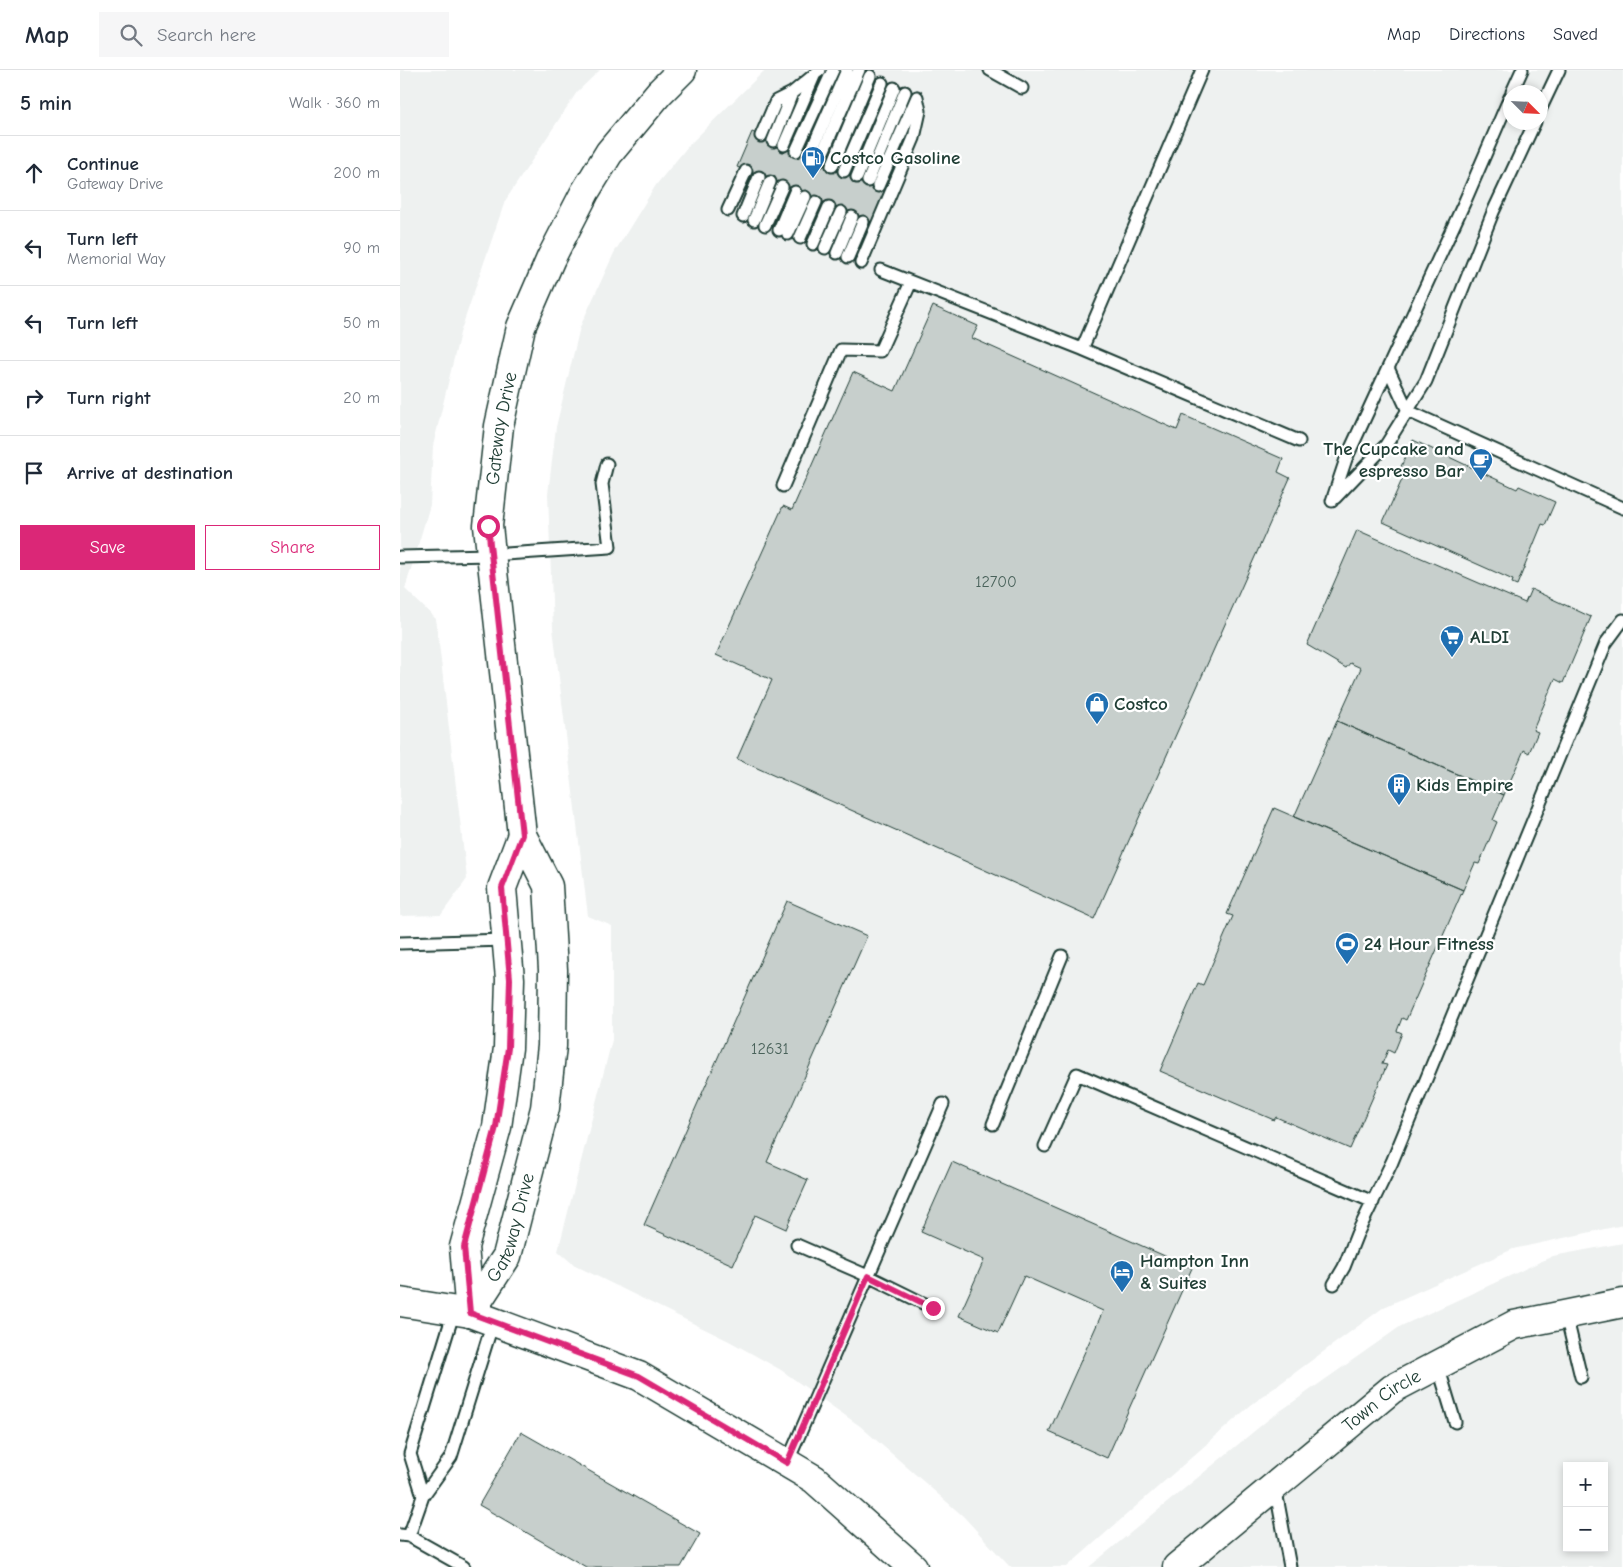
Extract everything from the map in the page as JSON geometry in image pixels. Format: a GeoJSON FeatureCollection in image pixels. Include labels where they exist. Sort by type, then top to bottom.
{"type":"FeatureCollection","features":[{"type":"Feature","properties":{"kind":"street","name":"Gateway Drive"},"geometry":{"type":"LineString","coordinates":[[472,1315],[507,1256],[545,1108],[552,1046],[553,970],[548,886],[522,835],[488,526],[499,426],[521,327],[551,258],[585,192],[610,154],[659,92],[682,70]]}},
{"type":"Feature","properties":{"kind":"street","name":"Gateway Drive"},"geometry":{"type":"LineString","coordinates":[[472,1315],[464,1247],[496,1127],[508,1048],[510,979],[502,888],[522,835]]}},
{"type":"Feature","properties":{"kind":"street"},"geometry":{"type":"LineString","coordinates":[[400,1302],[472,1315],[639,1376],[814,1479],[913,1567]]}},
{"type":"Feature","properties":{"kind":"street","name":"Town Circle"},"geometry":{"type":"LineString","coordinates":[[1177,1567],[1392,1389],[1514,1325],[1623,1303]]}},
{"type":"Feature","properties":{"kind":"lane"},"geometry":{"type":"LineString","coordinates":[[796,151],[832,70]]}},
{"type":"Feature","properties":{"kind":"lane"},"geometry":{"type":"LineString","coordinates":[[847,70],[814,158],[863,72]]}},
{"type":"Feature","properties":{"kind":"lane"},"geometry":{"type":"LineString","coordinates":[[990,70],[1022,88]]}},
{"type":"Feature","properties":{"kind":"lane"},"geometry":{"type":"LineString","coordinates":[[1082,349],[1202,70]]}},
{"type":"Feature","properties":{"kind":"lane"},"geometry":{"type":"LineString","coordinates":[[1515,85],[1522,70]]}},
{"type":"Feature","properties":{"kind":"lane"},"geometry":{"type":"LineString","coordinates":[[1548,93],[1559,70]]}},
{"type":"Feature","properties":{"kind":"lane"},"geometry":{"type":"LineString","coordinates":[[761,136],[776,101],[792,92],[817,72]]}},
{"type":"Feature","properties":{"kind":"lane"},"geometry":{"type":"LineString","coordinates":[[792,92],[779,143],[817,72]]}},
{"type":"Feature","properties":{"kind":"lane"},"geometry":{"type":"LineString","coordinates":[[863,72],[882,83],[917,97]]}},
{"type":"Feature","properties":{"kind":"lane"},"geometry":{"type":"LineString","coordinates":[[832,166],[863,72]]}},
{"type":"Feature","properties":{"kind":"lane"},"geometry":{"type":"LineString","coordinates":[[844,171],[882,83]]}},
{"type":"Feature","properties":{"kind":"lane"},"geometry":{"type":"LineString","coordinates":[[899,90],[868,181],[917,97]]}},
{"type":"Feature","properties":{"kind":"lane"},"geometry":{"type":"LineString","coordinates":[[861,262],[914,138],[920,111],[917,97]]}},
{"type":"Feature","properties":{"kind":"lane"},"geometry":{"type":"LineString","coordinates":[[1503,113],[1346,459],[1332,501],[1386,445],[1426,381],[1494,212],[1531,130]]}},
{"type":"Feature","properties":{"kind":"lane"},"geometry":{"type":"LineString","coordinates":[[728,210],[746,171]]}},
{"type":"Feature","properties":{"kind":"lane"},"geometry":{"type":"LineString","coordinates":[[759,177],[748,218],[770,182]]}},
{"type":"Feature","properties":{"kind":"lane"},"geometry":{"type":"LineString","coordinates":[[765,225],[782,187]]}},
{"type":"Feature","properties":{"kind":"lane"},"geometry":{"type":"LineString","coordinates":[[783,232],[800,194]]}},
{"type":"Feature","properties":{"kind":"lane"},"geometry":{"type":"LineString","coordinates":[[800,238],[816,202]]}},
{"type":"Feature","properties":{"kind":"lane"},"geometry":{"type":"LineString","coordinates":[[813,244],[829,207]]}},
{"type":"Feature","properties":{"kind":"lane"},"geometry":{"type":"LineString","coordinates":[[825,248],[841,212]]}},
{"type":"Feature","properties":{"kind":"lane"},"geometry":{"type":"LineString","coordinates":[[842,255],[858,219]]}},
{"type":"Feature","properties":{"kind":"lane"},"geometry":{"type":"LineString","coordinates":[[881,270],[1082,349],[1299,442]]}},
{"type":"Feature","properties":{"kind":"lane"},"geometry":{"type":"LineString","coordinates":[[783,486],[841,350],[880,351],[911,282]]}},
{"type":"Feature","properties":{"kind":"lane"},"geometry":{"type":"LineString","coordinates":[[1388,368],[1408,410],[1623,508]]}},
{"type":"Feature","properties":{"kind":"lane"},"geometry":{"type":"LineString","coordinates":[[400,557],[491,555],[610,547],[602,484],[607,464]]}},
{"type":"Feature","properties":{"kind":"lane"},"geometry":{"type":"LineString","coordinates":[[1334,1284],[1344,1268],[1357,1234],[1373,1202],[1606,643],[1623,620]]}},
{"type":"Feature","properties":{"kind":"lane"},"geometry":{"type":"LineString","coordinates":[[400,943],[506,940]]}},
{"type":"Feature","properties":{"kind":"lane"},"geometry":{"type":"LineString","coordinates":[[993,1124],[1062,956]]}},
{"type":"Feature","properties":{"kind":"lane"},"geometry":{"type":"LineString","coordinates":[[1045,1146],[1077,1074],[1373,1202]]}},
{"type":"Feature","properties":{"kind":"lane"},"geometry":{"type":"LineString","coordinates":[[787,1463],[943,1104]]}},
{"type":"Feature","properties":{"kind":"lane"},"geometry":{"type":"LineString","coordinates":[[797,1245],[868,1276],[933,1308]]}},
{"type":"Feature","properties":{"kind":"lane"},"geometry":{"type":"LineString","coordinates":[[1566,1314],[1581,1377]]}},
{"type":"Feature","properties":{"kind":"lane"},"geometry":{"type":"LineString","coordinates":[[423,1496],[410,1454],[472,1315]]}},
{"type":"Feature","properties":{"kind":"lane"},"geometry":{"type":"LineString","coordinates":[[464,1567],[405,1535],[423,1496],[450,1457],[472,1315]]}},
{"type":"Feature","properties":{"kind":"lane"},"geometry":{"type":"LineString","coordinates":[[1437,1364],[1455,1422]]}},
{"type":"Feature","properties":{"kind":"lane"},"geometry":{"type":"LineString","coordinates":[[1275,1485],[1290,1567]]}},
{"type":"Feature","properties":{"kind":"shaded area"},"geometry":{"type":"Polygon","coordinates":[[[400,70],[600,70],[577,92],[505,201],[460,333],[433,446],[430,505],[405,589],[436,619],[467,879],[441,915],[400,916],[400,70]]]}},
{"type":"Feature","properties":{"kind":"shaded area"},"geometry":{"type":"Polygon","coordinates":[[[765,70],[1623,70],[1623,1225],[1513,1249],[1384,1307],[1251,1405],[1067,1567],[1010,1567],[963,1516],[860,1426],[781,1370],[729,1341],[574,1265],[558,1251],[612,1040],[612,926],[588,916],[553,628],[548,494],[556,427],[580,327],[614,253],[656,185],[689,145],[765,70]]]}},
{"type":"Feature","properties":{"kind":"shaded area"},"geometry":{"type":"Polygon","coordinates":[[[1623,1243],[1623,1567],[1089,1567],[1269,1419],[1401,1326],[1553,1256],[1623,1243]]]}},
{"type":"Feature","properties":{"kind":"building","name":"Costco Gasoline"},"geometry":{"type":"Polygon","coordinates":[[[752,132],[889,190],[874,226],[737,167],[752,132]]]}},
{"type":"Feature","properties":{"kind":"building"},"geometry":{"type":"Polygon","coordinates":[[[933,306],[978,326],[972,338],[1177,430],[1183,415],[1283,459],[1278,472],[1290,478],[1094,919],[737,759],[772,680],[716,655],[783,506],[792,510],[853,372],[895,391],[933,306]]]}},
{"type":"Feature","properties":{"kind":"building"},"geometry":{"type":"Polygon","coordinates":[[[1413,440],[1517,489],[1519,486],[1555,502],[1545,525],[1542,524],[1517,585],[1512,583],[1513,580],[1383,522],[1405,473],[1399,471],[1413,440]]]}},
{"type":"Feature","properties":{"kind":"building","name":"ALDI"},"geometry":{"type":"Polygon","coordinates":[[[1357,530],[1525,603],[1531,589],[1591,617],[1563,683],[1555,679],[1533,730],[1538,732],[1529,753],[1524,750],[1504,795],[1337,721],[1361,668],[1350,663],[1346,668],[1307,645],[1357,530]]]}},
{"type":"Feature","properties":{"kind":"building","name":"Kids Empire"},"geometry":{"type":"Polygon","coordinates":[[[1337,721],[1504,795],[1493,820],[1497,822],[1479,864],[1475,863],[1463,890],[1294,817],[1337,721]]]}},
{"type":"Feature","properties":{"kind":"building"},"geometry":{"type":"Polygon","coordinates":[[[1274,808],[1463,890],[1406,1020],[1402,1018],[1397,1031],[1402,1033],[1394,1053],[1388,1050],[1382,1064],[1387,1065],[1350,1149],[1276,1117],[1274,1120],[1160,1071],[1198,983],[1203,985],[1233,916],[1227,914],[1274,808]]]}},
{"type":"Feature","properties":{"kind":"building"},"geometry":{"type":"Polygon","coordinates":[[[787,901],[867,936],[767,1162],[808,1180],[786,1229],[755,1215],[733,1265],[644,1225],[787,901]]]}},
{"type":"Feature","properties":{"kind":"building","name":"Hampton Inn & Suites"},"geometry":{"type":"Polygon","coordinates":[[[952,1162],[1192,1268],[1107,1458],[1049,1432],[1103,1311],[1024,1276],[998,1333],[959,1316],[984,1260],[921,1232],[952,1162]]]}},
{"type":"Feature","properties":{"kind":"building"},"geometry":{"type":"Polygon","coordinates":[[[521,1432],[700,1534],[681,1567],[586,1567],[479,1505],[521,1432]]]}},
{"type":"Feature","properties":{"kind":"place","name":"Costco Gasoline"},"geometry":{"type":"Point","coordinates":[813,179]}},
{"type":"Feature","properties":{"kind":"place","name":"The Cupcake and espresso Bar"},"geometry":{"type":"Point","coordinates":[1481,481]}},
{"type":"Feature","properties":{"kind":"place","name":"ALDI"},"geometry":{"type":"Point","coordinates":[1452,658]}},
{"type":"Feature","properties":{"kind":"place","name":"Costco"},"geometry":{"type":"Point","coordinates":[1097,725]}},
{"type":"Feature","properties":{"kind":"place","name":"Kids Empire"},"geometry":{"type":"Point","coordinates":[1399,806]}},
{"type":"Feature","properties":{"kind":"place","name":"24 Hour Fitness"},"geometry":{"type":"Point","coordinates":[1347,965]}},
{"type":"Feature","properties":{"kind":"place","name":"Hampton Inn & Suites"},"geometry":{"type":"Point","coordinates":[1122,1293]}},
{"type":"Feature","properties":{"kind":"route"},"geometry":{"type":"LineString","coordinates":[[488,526],[522,835],[502,888],[510,979],[508,1048],[496,1127],[464,1247],[470,1313],[639,1376],[787,1463],[868,1276],[933,1308]]}}]}
